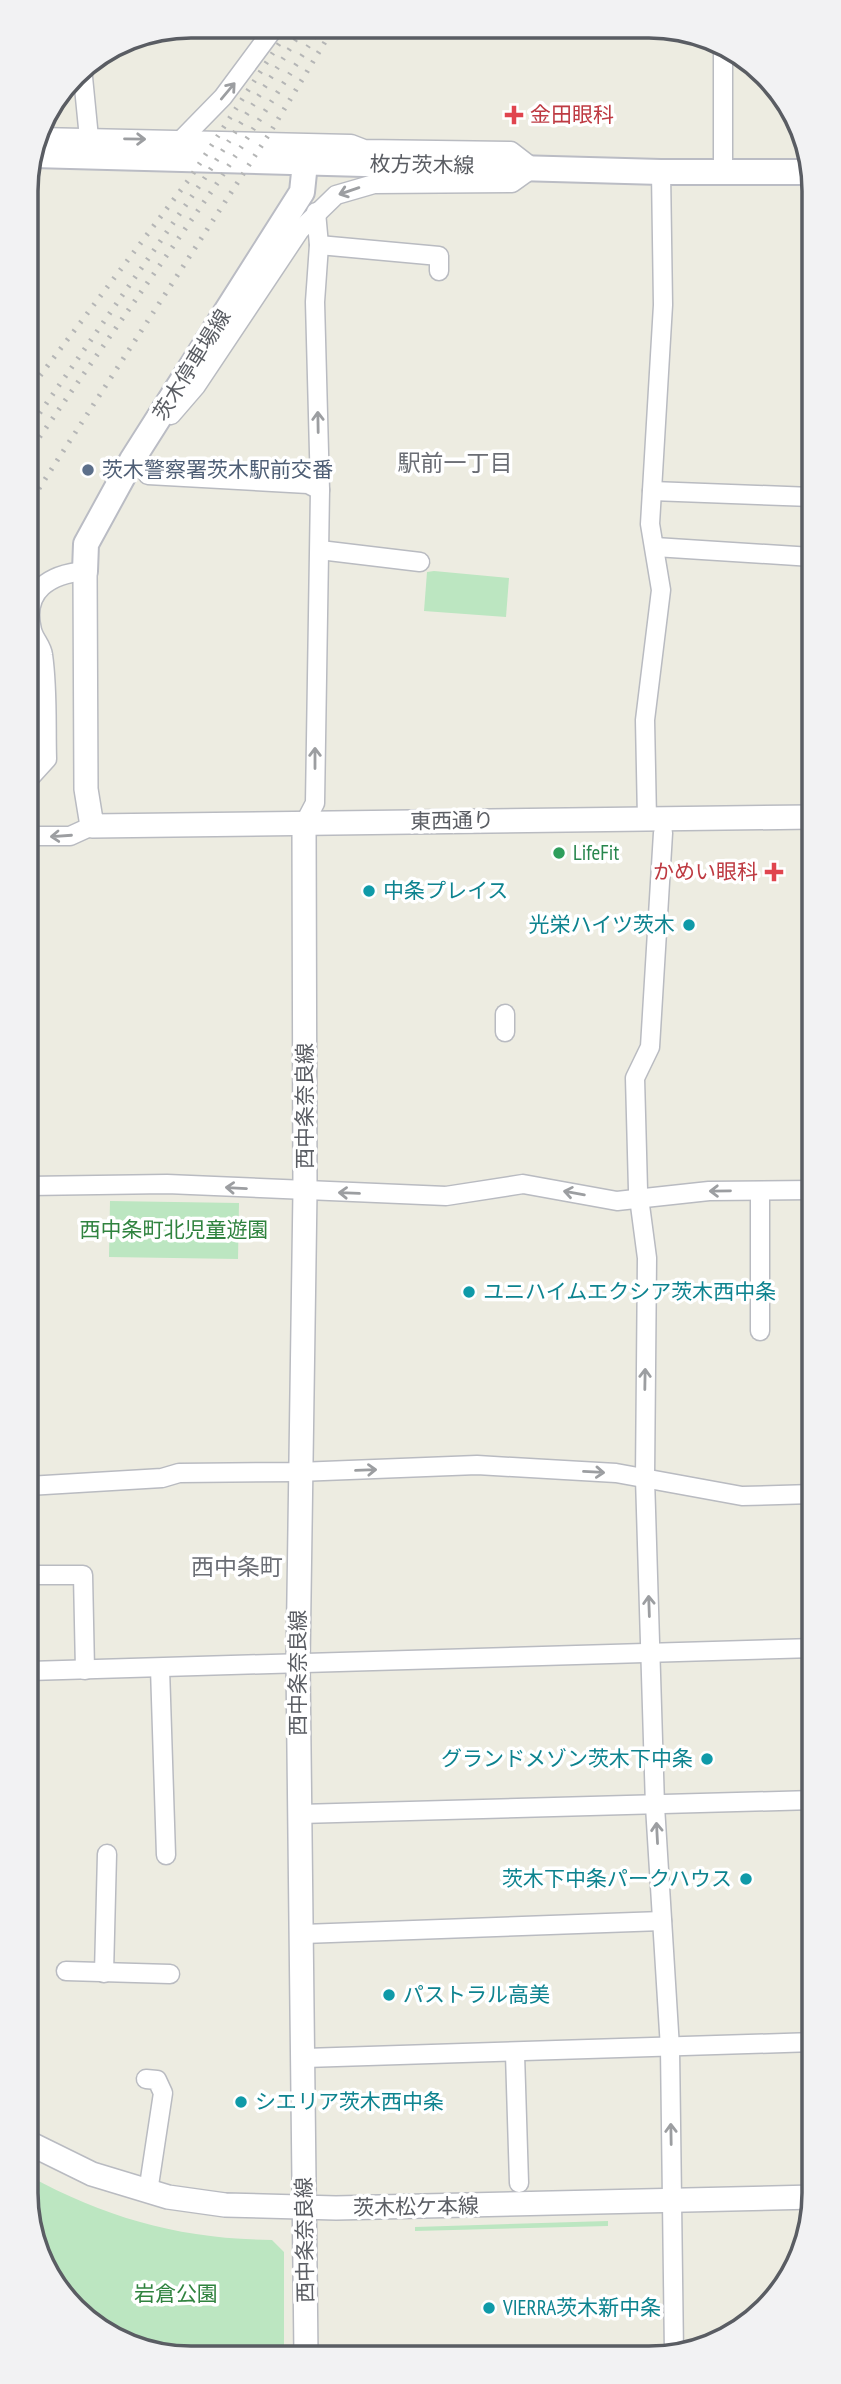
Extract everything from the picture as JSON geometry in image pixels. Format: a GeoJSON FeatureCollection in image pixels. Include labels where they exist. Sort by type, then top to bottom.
{"type":"FeatureCollection","features":[{"type":"Feature","properties":{"kind":"main road","name":"枚方茨木線"},"geometry":{"type":"LineString","coordinates":[[43,155],[661,172],[801,172]]}},
{"type":"Feature","properties":{"kind":"main road","name":"茨木停車場線"},"geometry":{"type":"LineString","coordinates":[[85,571],[86,544],[140,467],[302,192],[305,163]]}},
{"type":"Feature","properties":{"kind":"street"},"geometry":{"type":"LineString","coordinates":[[181,140],[223,97],[266,39]]}},
{"type":"Feature","properties":{"kind":"street"},"geometry":{"type":"LineString","coordinates":[[723,57],[723,173]]}},
{"type":"Feature","properties":{"kind":"street"},"geometry":{"type":"LineString","coordinates":[[84,83],[89,138]]}},
{"type":"Feature","properties":{"kind":"street"},"geometry":{"type":"LineString","coordinates":[[49,137],[351,144],[364,149],[510,151],[533,168],[512,183],[374,184],[355,187],[336,195],[300,230],[140,467],[308,484],[320,490]]}},
{"type":"Feature","properties":{"kind":"street"},"geometry":{"type":"LineString","coordinates":[[661,172],[663,305],[650,524],[661,590],[645,720],[655,826],[650,1047],[635,1078],[638,1190],[642,1200],[647,1258],[645,1478],[655,1806],[670,2048],[674,2344]]}},
{"type":"Feature","properties":{"kind":"street"},"geometry":{"type":"LineString","coordinates":[[304,824],[316,803],[320,490],[315,303],[319,245],[316,212]]}},
{"type":"Feature","properties":{"kind":"street"},"geometry":{"type":"LineString","coordinates":[[319,245],[439,256],[439,271]]}},
{"type":"Feature","properties":{"kind":"street"},"geometry":{"type":"LineString","coordinates":[[652,492],[802,497]]}},
{"type":"Feature","properties":{"kind":"street"},"geometry":{"type":"LineString","coordinates":[[655,547],[802,556]]}},
{"type":"Feature","properties":{"kind":"street"},"geometry":{"type":"LineString","coordinates":[[320,550],[420,562]]}},
{"type":"Feature","properties":{"kind":"street"},"geometry":{"type":"LineString","coordinates":[[39,593],[46,582],[59,574],[85,571],[86,789],[92,826],[70,836],[39,836]]}},
{"type":"Feature","properties":{"kind":"street"},"geometry":{"type":"LineString","coordinates":[[39,646],[43,652],[47,759],[39,768]]}},
{"type":"Feature","properties":{"kind":"street","name":"東西通り"},"geometry":{"type":"LineString","coordinates":[[92,826],[655,826],[802,818]]}},
{"type":"Feature","properties":{"kind":"street","name":"西中条奈良線"},"geometry":{"type":"LineString","coordinates":[[304,824],[304,1191],[298,1472],[298,1664],[306,2346]]}},
{"type":"Feature","properties":{"kind":"street"},"geometry":{"type":"LineString","coordinates":[[39,1186],[167,1184],[446,1196],[523,1184],[617,1201],[709,1191],[802,1190]]}},
{"type":"Feature","properties":{"kind":"street"},"geometry":{"type":"LineString","coordinates":[[760,1191],[760,1331]]}},
{"type":"Feature","properties":{"kind":"street"},"geometry":{"type":"LineString","coordinates":[[38,1485],[162,1478],[179,1473],[298,1472],[477,1465],[616,1473],[742,1496],[802,1494]]}},
{"type":"Feature","properties":{"kind":"street"},"geometry":{"type":"LineString","coordinates":[[38,1575],[83,1575],[85,1670]]}},
{"type":"Feature","properties":{"kind":"street"},"geometry":{"type":"LineString","coordinates":[[38,1671],[802,1648]]}},
{"type":"Feature","properties":{"kind":"street"},"geometry":{"type":"LineString","coordinates":[[160,1668],[166,1854]]}},
{"type":"Feature","properties":{"kind":"street"},"geometry":{"type":"LineString","coordinates":[[299,1815],[802,1800]]}},
{"type":"Feature","properties":{"kind":"street"},"geometry":{"type":"LineString","coordinates":[[104,1973],[107,1854]]}},
{"type":"Feature","properties":{"kind":"street"},"geometry":{"type":"LineString","coordinates":[[303,1934],[662,1921]]}},
{"type":"Feature","properties":{"kind":"street"},"geometry":{"type":"LineString","coordinates":[[66,1970],[170,1974]]}},
{"type":"Feature","properties":{"kind":"street"},"geometry":{"type":"LineString","coordinates":[[304,2059],[802,2042]]}},
{"type":"Feature","properties":{"kind":"street"},"geometry":{"type":"LineString","coordinates":[[515,2054],[519,2183]]}},
{"type":"Feature","properties":{"kind":"street"},"geometry":{"type":"LineString","coordinates":[[146,2079],[156,2080],[163,2093],[148,2192]]}},
{"type":"Feature","properties":{"kind":"street","name":"茨木松ケ本線"},"geometry":{"type":"LineString","coordinates":[[38,2147],[92,2174],[148,2192],[206,2203],[306,2206],[671,2202],[802,2197]]}},
{"type":"Feature","properties":{"kind":"green space"},"geometry":{"type":"Polygon","coordinates":[[[427,572],[509,578],[506,617],[424,611],[427,572]]]}},
{"type":"Feature","properties":{"kind":"green space","name":"西中条町北児童遊園"},"geometry":{"type":"Polygon","coordinates":[[[110,1201],[239,1203],[238,1259],[109,1257],[110,1201]]]}},
{"type":"Feature","properties":{"kind":"green space","name":"岩倉公園"},"geometry":{"type":"Polygon","coordinates":[[[38,2181],[88,2204],[146,2224],[207,2236],[272,2240],[284,2252],[284,2346],[191,2346],[161,2343],[124,2330],[106,2320],[70,2286],[50,2251],[41,2223],[38,2181]]]}},
{"type":"Feature","properties":{"kind":"green space"},"geometry":{"type":"Polygon","coordinates":[[[608,2221],[608,2226],[415,2231],[415,2227],[608,2221]]]}},
{"type":"Feature","properties":{"kind":"railway"},"geometry":{"type":"LineString","coordinates":[[39,377],[190,178],[282,39]]}},
{"type":"Feature","properties":{"kind":"railway"},"geometry":{"type":"LineString","coordinates":[[39,414],[204,179],[296,39]]}},
{"type":"Feature","properties":{"kind":"railway"},"geometry":{"type":"LineString","coordinates":[[39,438],[218,182],[313,39]]}},
{"type":"Feature","properties":{"kind":"railway"},"geometry":{"type":"LineString","coordinates":[[39,489],[271,131],[327,39]]}},
{"type":"Feature","properties":{"kind":"place","name":"金田眼科"},"geometry":{"type":"Point","coordinates":[514,115]}},
{"type":"Feature","properties":{"kind":"place","name":"茨木警察署茨木駅前交番"},"geometry":{"type":"Point","coordinates":[88,470]}},
{"type":"Feature","properties":{"kind":"place","name":"LifeFit"},"geometry":{"type":"Point","coordinates":[559,853]}},
{"type":"Feature","properties":{"kind":"place","name":"かめい眼科"},"geometry":{"type":"Point","coordinates":[774,872]}},
{"type":"Feature","properties":{"kind":"place","name":"中条プレイス"},"geometry":{"type":"Point","coordinates":[369,891]}},
{"type":"Feature","properties":{"kind":"place","name":"光栄ハイツ茨木"},"geometry":{"type":"Point","coordinates":[689,925]}},
{"type":"Feature","properties":{"kind":"place","name":"ユニハイムエクシア茨木西中条"},"geometry":{"type":"Point","coordinates":[469,1292]}},
{"type":"Feature","properties":{"kind":"place","name":"グランドメゾン茨木下中条"},"geometry":{"type":"Point","coordinates":[707,1759]}},
{"type":"Feature","properties":{"kind":"place","name":"茨木下中条パークハウス"},"geometry":{"type":"Point","coordinates":[746,1879]}},
{"type":"Feature","properties":{"kind":"place","name":"パストラル高美"},"geometry":{"type":"Point","coordinates":[389,1995]}},
{"type":"Feature","properties":{"kind":"place","name":"シエリア茨木西中条"},"geometry":{"type":"Point","coordinates":[241,2102]}},
{"type":"Feature","properties":{"kind":"place","name":"VIERRA茨木新中条"},"geometry":{"type":"Point","coordinates":[489,2308]}},
{"type":"Feature","properties":{"kind":"district","name":"駅前一丁目"},"geometry":{"type":"Point","coordinates":[455,463]}},
{"type":"Feature","properties":{"kind":"district","name":"西中条町"},"geometry":{"type":"Point","coordinates":[237,1567]}}]}
